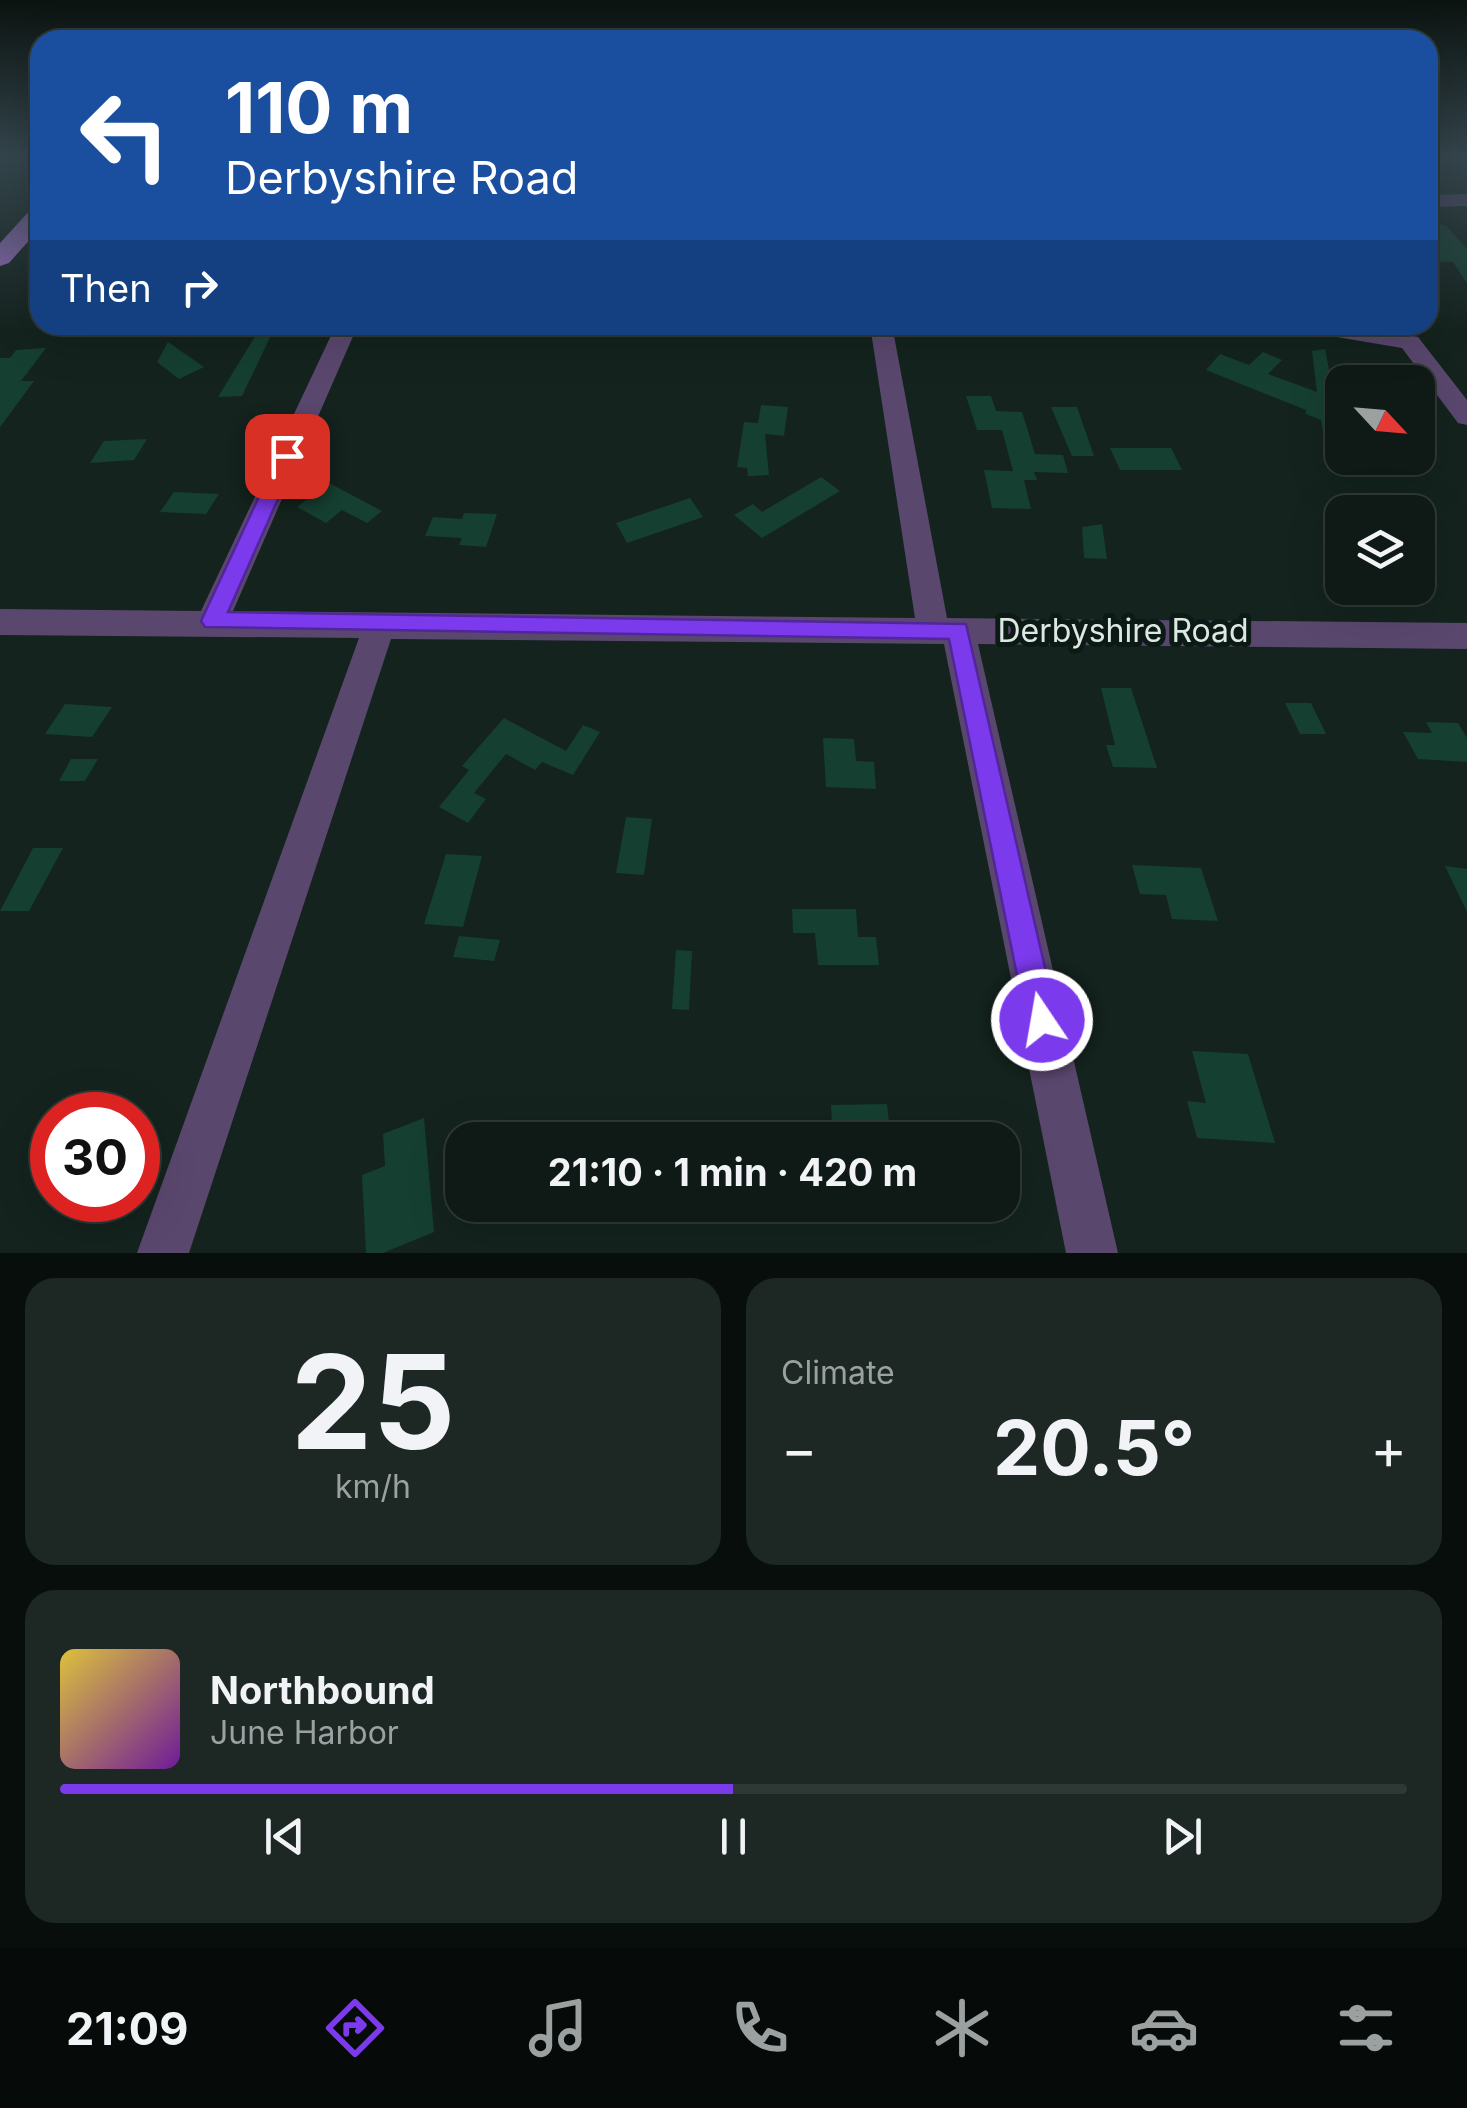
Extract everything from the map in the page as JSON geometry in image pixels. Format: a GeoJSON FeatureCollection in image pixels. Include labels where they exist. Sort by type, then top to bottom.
{"type":"FeatureCollection","features":[{"type":"Feature","properties":{"kind":"main road"},"geometry":{"type":"LineString","coordinates":[[0,258],[30,224]]}},
{"type":"Feature","properties":{"kind":"street"},"geometry":{"type":"LineString","coordinates":[[212,621],[342,335]]}},
{"type":"Feature","properties":{"kind":"street"},"geometry":{"type":"LineString","coordinates":[[883,335],[946,630],[1092,1253]]}},
{"type":"Feature","properties":{"kind":"street"},"geometry":{"type":"LineString","coordinates":[[1365,335],[1410,342],[1467,418]]}},
{"type":"Feature","properties":{"kind":"street","name":"Derbyshire Road"},"geometry":{"type":"LineString","coordinates":[[0,622],[212,621],[1467,636]]}},
{"type":"Feature","properties":{"kind":"street"},"geometry":{"type":"LineString","coordinates":[[163,1253],[380,624]]}},
{"type":"Feature","properties":{"kind":"building"},"geometry":{"type":"Polygon","coordinates":[[[1438,225],[1445,225],[1467,249],[1467,283],[1453,262],[1438,261],[1438,225]]]}},
{"type":"Feature","properties":{"kind":"building"},"geometry":{"type":"Polygon","coordinates":[[[256,335],[271,335],[242,396],[218,397],[256,335]]]}},
{"type":"Feature","properties":{"kind":"building"},"geometry":{"type":"Polygon","coordinates":[[[168,342],[204,367],[179,379],[157,362],[168,342]]]}},
{"type":"Feature","properties":{"kind":"building"},"geometry":{"type":"Polygon","coordinates":[[[46,348],[21,381],[34,381],[0,427],[0,358],[10,358],[16,350],[46,348]]]}},
{"type":"Feature","properties":{"kind":"building"},"geometry":{"type":"Polygon","coordinates":[[[1325,349],[1328,365],[1325,365],[1325,432],[1321,420],[1306,414],[1306,410],[1206,370],[1220,354],[1249,365],[1263,352],[1282,360],[1268,374],[1317,392],[1312,351],[1325,349]]]}},
{"type":"Feature","properties":{"kind":"building"},"geometry":{"type":"Polygon","coordinates":[[[966,396],[991,396],[996,411],[1022,412],[1035,454],[1063,455],[1068,473],[1034,472],[1037,480],[1024,480],[1031,509],[992,508],[984,470],[1013,471],[1002,430],[977,430],[966,396]]]}},
{"type":"Feature","properties":{"kind":"building"},"geometry":{"type":"Polygon","coordinates":[[[761,405],[788,407],[784,436],[765,434],[769,475],[748,476],[747,468],[737,467],[744,422],[758,423],[761,405]]]}},
{"type":"Feature","properties":{"kind":"building"},"geometry":{"type":"Polygon","coordinates":[[[1051,407],[1077,407],[1094,456],[1072,456],[1051,407]]]}},
{"type":"Feature","properties":{"kind":"building"},"geometry":{"type":"Polygon","coordinates":[[[147,439],[134,460],[90,463],[104,441],[147,439]]]}},
{"type":"Feature","properties":{"kind":"building"},"geometry":{"type":"Polygon","coordinates":[[[1110,448],[1171,448],[1182,470],[1120,470],[1110,448]]]}},
{"type":"Feature","properties":{"kind":"building"},"geometry":{"type":"Polygon","coordinates":[[[821,477],[840,491],[762,538],[734,515],[753,504],[762,512],[821,477]]]}},
{"type":"Feature","properties":{"kind":"building"},"geometry":{"type":"Polygon","coordinates":[[[329,483],[382,511],[367,523],[342,510],[326,523],[297,507],[329,483]]]}},
{"type":"Feature","properties":{"kind":"building"},"geometry":{"type":"Polygon","coordinates":[[[174,492],[219,494],[206,514],[160,512],[174,492]]]}},
{"type":"Feature","properties":{"kind":"building"},"geometry":{"type":"Polygon","coordinates":[[[690,498],[703,517],[627,543],[616,523],[690,498]]]}},
{"type":"Feature","properties":{"kind":"building"},"geometry":{"type":"Polygon","coordinates":[[[464,513],[497,514],[486,547],[459,545],[462,538],[425,536],[433,517],[462,519],[464,513]]]}},
{"type":"Feature","properties":{"kind":"building"},"geometry":{"type":"Polygon","coordinates":[[[1102,524],[1107,559],[1084,558],[1082,527],[1102,524]]]}},
{"type":"Feature","properties":{"kind":"building"},"geometry":{"type":"Polygon","coordinates":[[[1101,688],[1131,688],[1157,768],[1113,767],[1106,745],[1115,745],[1101,688]]]}},
{"type":"Feature","properties":{"kind":"building"},"geometry":{"type":"Polygon","coordinates":[[[1285,703],[1311,703],[1326,734],[1300,734],[1285,703]]]}},
{"type":"Feature","properties":{"kind":"building"},"geometry":{"type":"Polygon","coordinates":[[[65,704],[112,707],[92,737],[45,734],[65,704]]]}},
{"type":"Feature","properties":{"kind":"building"},"geometry":{"type":"Polygon","coordinates":[[[504,718],[566,751],[583,725],[600,732],[573,775],[542,762],[535,770],[506,754],[474,793],[486,799],[468,823],[439,807],[469,770],[462,766],[504,718]]]}},
{"type":"Feature","properties":{"kind":"building"},"geometry":{"type":"Polygon","coordinates":[[[1426,722],[1458,723],[1467,738],[1467,762],[1418,759],[1403,732],[1432,733],[1426,722]]]}},
{"type":"Feature","properties":{"kind":"building"},"geometry":{"type":"Polygon","coordinates":[[[823,738],[854,739],[856,761],[874,762],[876,789],[826,787],[823,738]]]}},
{"type":"Feature","properties":{"kind":"building"},"geometry":{"type":"Polygon","coordinates":[[[71,759],[98,759],[85,781],[59,781],[71,759]]]}},
{"type":"Feature","properties":{"kind":"building"},"geometry":{"type":"Polygon","coordinates":[[[626,817],[652,819],[644,875],[616,873],[626,817]]]}},
{"type":"Feature","properties":{"kind":"building"},"geometry":{"type":"Polygon","coordinates":[[[33,848],[63,848],[29,911],[0,911],[33,848]]]}},
{"type":"Feature","properties":{"kind":"building"},"geometry":{"type":"Polygon","coordinates":[[[446,854],[482,856],[463,927],[424,924],[446,854]]]}},
{"type":"Feature","properties":{"kind":"building"},"geometry":{"type":"Polygon","coordinates":[[[1132,865],[1201,868],[1218,921],[1172,919],[1166,895],[1140,894],[1132,865]]]}},
{"type":"Feature","properties":{"kind":"building"},"geometry":{"type":"Polygon","coordinates":[[[1445,866],[1467,869],[1467,912],[1445,866]]]}},
{"type":"Feature","properties":{"kind":"building"},"geometry":{"type":"Polygon","coordinates":[[[792,909],[856,909],[858,937],[876,937],[879,965],[818,965],[815,933],[793,933],[792,909]]]}},
{"type":"Feature","properties":{"kind":"building"},"geometry":{"type":"Polygon","coordinates":[[[459,936],[500,940],[494,961],[453,957],[459,936]]]}},
{"type":"Feature","properties":{"kind":"building"},"geometry":{"type":"Polygon","coordinates":[[[676,950],[692,951],[689,1010],[672,1009],[676,950]]]}},
{"type":"Feature","properties":{"kind":"building"},"geometry":{"type":"Polygon","coordinates":[[[1192,1051],[1248,1054],[1275,1143],[1197,1138],[1187,1101],[1206,1103],[1192,1051]]]}},
{"type":"Feature","properties":{"kind":"building"},"geometry":{"type":"Polygon","coordinates":[[[887,1104],[889,1122],[832,1122],[831,1105],[887,1104]]]}},
{"type":"Feature","properties":{"kind":"building"},"geometry":{"type":"Polygon","coordinates":[[[424,1118],[434,1232],[383,1253],[366,1253],[362,1175],[385,1166],[383,1134],[424,1118]]]}},
{"type":"Feature","properties":{"kind":"route"},"geometry":{"type":"LineString","coordinates":[[287,456],[212,621],[958,630],[1042,1020]]}}]}
